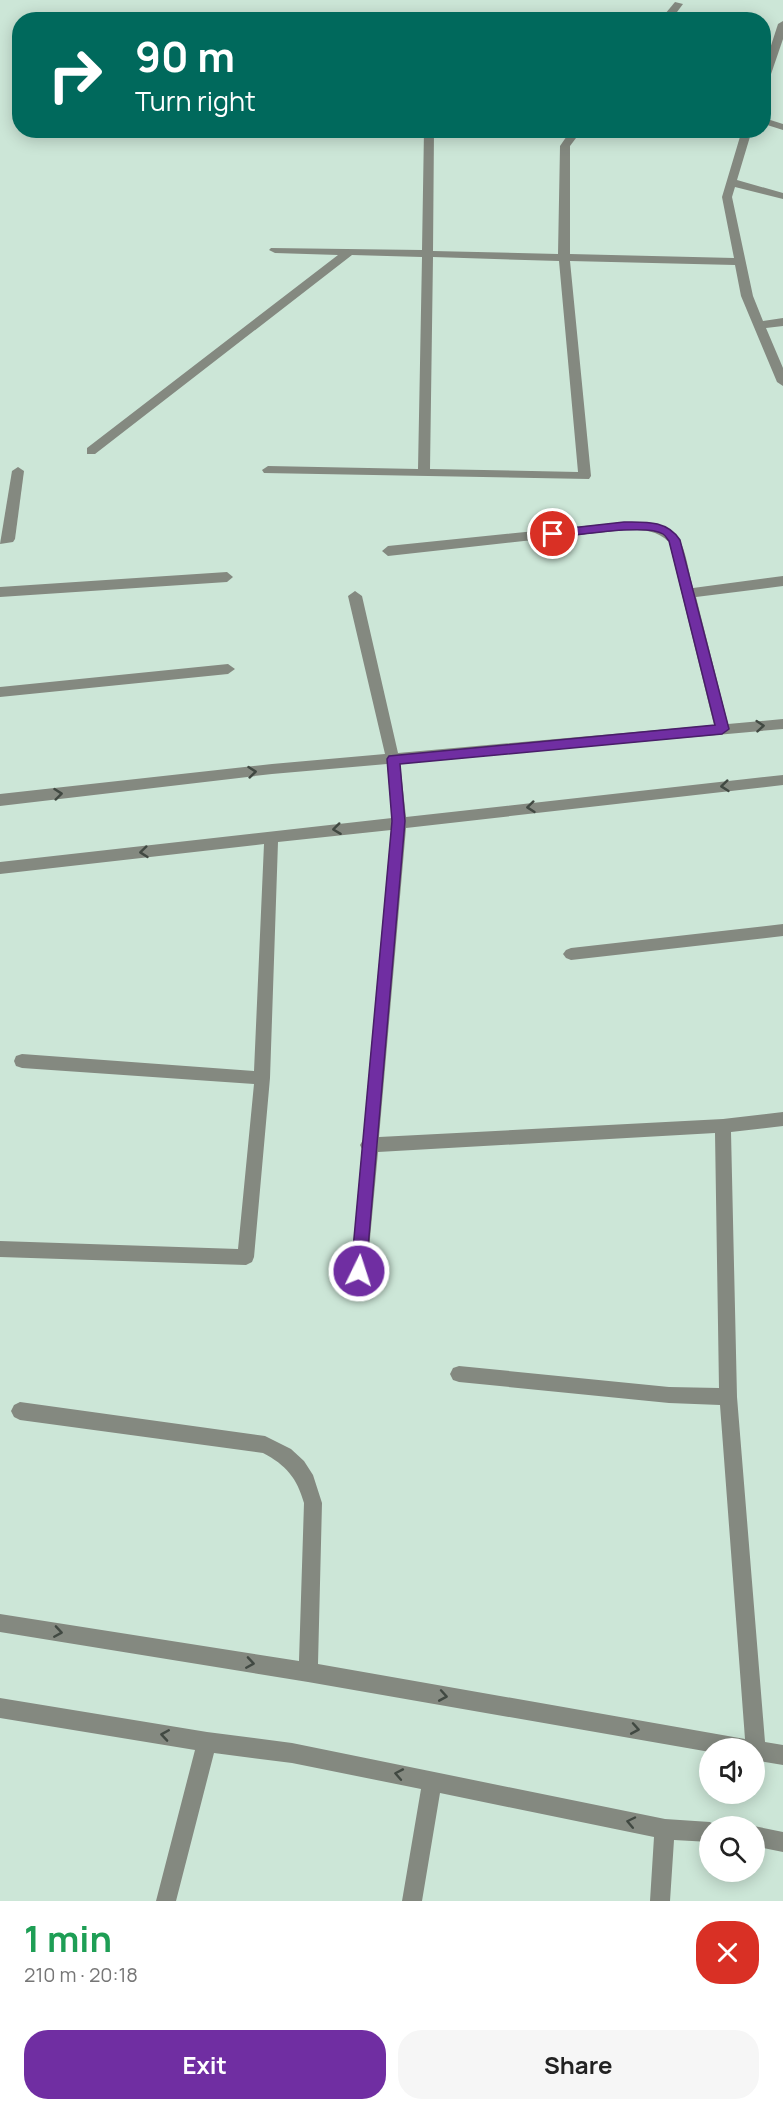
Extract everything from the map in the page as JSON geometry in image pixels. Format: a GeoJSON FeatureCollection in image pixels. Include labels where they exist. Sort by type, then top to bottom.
{"type":"FeatureCollection","features":[{"type":"Feature","properties":{"kind":"street"},"geometry":{"type":"LineString","coordinates":[[672,12],[678,4]]}},
{"type":"Feature","properties":{"kind":"street"},"geometry":{"type":"LineString","coordinates":[[771,66],[779,49],[783,24]]}},
{"type":"Feature","properties":{"kind":"street"},"geometry":{"type":"LineString","coordinates":[[424,473],[429,138]]}},
{"type":"Feature","properties":{"kind":"street"},"geometry":{"type":"LineString","coordinates":[[268,470],[585,476],[564,258],[565,146],[572,138]]}},
{"type":"Feature","properties":{"kind":"street"},"geometry":{"type":"LineString","coordinates":[[745,138],[727,197],[747,296],[783,382]]}},
{"type":"Feature","properties":{"kind":"street"},"geometry":{"type":"LineString","coordinates":[[731,182],[783,196]]}},
{"type":"Feature","properties":{"kind":"street"},"geometry":{"type":"LineString","coordinates":[[275,250],[740,262]]}},
{"type":"Feature","properties":{"kind":"street"},"geometry":{"type":"LineString","coordinates":[[92,451],[349,252]]}},
{"type":"Feature","properties":{"kind":"street"},"geometry":{"type":"LineString","coordinates":[[759,325],[783,322]]}},
{"type":"Feature","properties":{"kind":"street"},"geometry":{"type":"LineString","coordinates":[[0,540],[9,539],[18,471]]}},
{"type":"Feature","properties":{"kind":"street"},"geometry":{"type":"LineString","coordinates":[[388,551],[624,526],[652,526],[667,531],[675,540],[722,729]]}},
{"type":"Feature","properties":{"kind":"street"},"geometry":{"type":"LineString","coordinates":[[0,592],[227,577]]}},
{"type":"Feature","properties":{"kind":"street"},"geometry":{"type":"LineString","coordinates":[[688,593],[783,580]]}},
{"type":"Feature","properties":{"kind":"street"},"geometry":{"type":"LineString","coordinates":[[355,596],[393,759],[399,821],[368,1145],[359,1271]]}},
{"type":"Feature","properties":{"kind":"street"},"geometry":{"type":"LineString","coordinates":[[0,692],[228,669]]}},
{"type":"Feature","properties":{"kind":"street"},"geometry":{"type":"LineString","coordinates":[[0,800],[272,770],[783,724]]}},
{"type":"Feature","properties":{"kind":"street"},"geometry":{"type":"LineString","coordinates":[[0,868],[271,838],[399,821],[783,780]]}},
{"type":"Feature","properties":{"kind":"street"},"geometry":{"type":"LineString","coordinates":[[0,1249],[246,1257],[262,1078],[271,838]]}},
{"type":"Feature","properties":{"kind":"street"},"geometry":{"type":"LineString","coordinates":[[571,954],[783,930]]}},
{"type":"Feature","properties":{"kind":"street"},"geometry":{"type":"LineString","coordinates":[[22,1061],[262,1078]]}},
{"type":"Feature","properties":{"kind":"street"},"geometry":{"type":"LineString","coordinates":[[368,1145],[723,1126],[783,1119]]}},
{"type":"Feature","properties":{"kind":"street"},"geometry":{"type":"LineString","coordinates":[[723,1126],[728,1397],[752,1738]]}},
{"type":"Feature","properties":{"kind":"street"},"geometry":{"type":"LineString","coordinates":[[459,1374],[669,1395],[728,1397]]}},
{"type":"Feature","properties":{"kind":"street"},"geometry":{"type":"LineString","coordinates":[[20,1411],[265,1445],[289,1456],[307,1479],[314,1503],[308,1672]]}},
{"type":"Feature","properties":{"kind":"street"},"geometry":{"type":"LineString","coordinates":[[0,1623],[308,1672],[699,1741]]}},
{"type":"Feature","properties":{"kind":"street"},"geometry":{"type":"LineString","coordinates":[[0,1707],[207,1742],[292,1753],[665,1829],[699,1831]]}},
{"type":"Feature","properties":{"kind":"street"},"geometry":{"type":"LineString","coordinates":[[166,1901],[207,1742]]}},
{"type":"Feature","properties":{"kind":"street"},"geometry":{"type":"LineString","coordinates":[[765,1752],[783,1755]]}},
{"type":"Feature","properties":{"kind":"street"},"geometry":{"type":"LineString","coordinates":[[412,1901],[432,1781]]}},
{"type":"Feature","properties":{"kind":"street"},"geometry":{"type":"LineString","coordinates":[[660,1901],[665,1829]]}},
{"type":"Feature","properties":{"kind":"street"},"geometry":{"type":"LineString","coordinates":[[765,1838],[783,1842]]}},
{"type":"Feature","properties":{"kind":"route"},"geometry":{"type":"LineString","coordinates":[[359,1271],[368,1145],[399,821],[393,759],[722,729],[675,540],[667,531],[652,526],[624,526],[553,534]]}}]}
